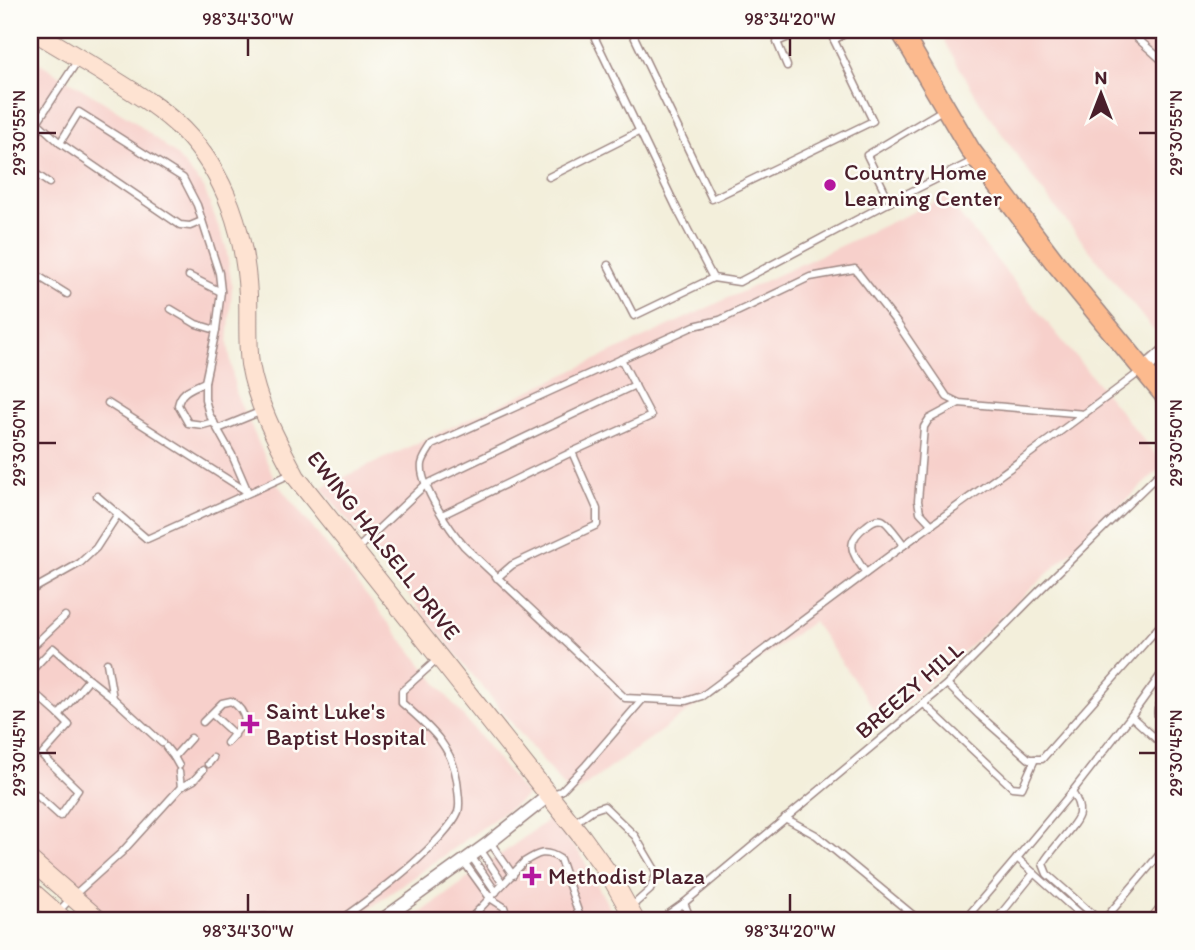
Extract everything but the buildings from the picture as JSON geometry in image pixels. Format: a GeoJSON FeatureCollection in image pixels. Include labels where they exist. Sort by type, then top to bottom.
{"type":"FeatureCollection","features":[{"type":"Feature","properties":{"kind":"main road"},"geometry":{"type":"LineString","coordinates":[[900,30],[971,151],[1054,261],[1165,396]]}},
{"type":"Feature","properties":{"kind":"street","name":"EWING HALSELL DRIVE"},"geometry":{"type":"LineString","coordinates":[[32,30],[148,100],[173,120],[198,148],[218,177],[242,240],[250,362],[255,385],[274,436],[293,473],[573,825],[611,877],[632,915]]}},
{"type":"Feature","properties":{"kind":"street"},"geometry":{"type":"LineString","coordinates":[[1143,370],[1165,351]]}},
{"type":"Feature","properties":{"kind":"street"},"geometry":{"type":"LineString","coordinates":[[382,920],[548,796]]}},
{"type":"Feature","properties":{"kind":"street"},"geometry":{"type":"LineString","coordinates":[[30,860],[99,920]]}},
{"type":"Feature","properties":{"kind":"street"},"geometry":{"type":"LineString","coordinates":[[30,890],[60,917]]}},
{"type":"Feature","properties":{"kind":"street"},"geometry":{"type":"LineString","coordinates":[[1157,920],[1165,910]]}},
{"type":"Feature","properties":{"kind":"lane"},"geometry":{"type":"LineString","coordinates":[[591,30],[713,278]]}},
{"type":"Feature","properties":{"kind":"lane"},"geometry":{"type":"LineString","coordinates":[[631,30],[712,199],[873,121],[829,30]]}},
{"type":"Feature","properties":{"kind":"lane"},"geometry":{"type":"LineString","coordinates":[[787,66],[777,42],[805,30]]}},
{"type":"Feature","properties":{"kind":"lane"},"geometry":{"type":"LineString","coordinates":[[834,40],[851,30]]}},
{"type":"Feature","properties":{"kind":"lane"},"geometry":{"type":"LineString","coordinates":[[1128,30],[1165,63]]}},
{"type":"Feature","properties":{"kind":"lane"},"geometry":{"type":"LineString","coordinates":[[30,133],[79,58]]}},
{"type":"Feature","properties":{"kind":"lane"},"geometry":{"type":"LineString","coordinates":[[890,202],[867,155],[945,108]]}},
{"type":"Feature","properties":{"kind":"lane"},"geometry":{"type":"LineString","coordinates":[[60,143],[79,112],[183,178],[197,205],[219,273],[221,292],[205,382],[205,399],[209,414],[232,455],[247,492]]}},
{"type":"Feature","properties":{"kind":"lane"},"geometry":{"type":"LineString","coordinates":[[37,122],[60,143],[180,225],[190,226],[202,222]]}},
{"type":"Feature","properties":{"kind":"lane"},"geometry":{"type":"LineString","coordinates":[[549,177],[640,131]]}},
{"type":"Feature","properties":{"kind":"lane"},"geometry":{"type":"LineString","coordinates":[[608,265],[634,316],[713,278],[739,282],[977,159]]}},
{"type":"Feature","properties":{"kind":"lane"},"geometry":{"type":"LineString","coordinates":[[30,170],[49,183]]}},
{"type":"Feature","properties":{"kind":"lane"},"geometry":{"type":"LineString","coordinates":[[1085,414],[959,403],[947,397],[897,323],[855,269],[810,277],[720,320],[694,326],[432,445],[422,464],[425,485],[464,547],[625,698],[686,701],[702,696],[866,573],[1085,414],[1143,370]]}},
{"type":"Feature","properties":{"kind":"lane"},"geometry":{"type":"LineString","coordinates":[[30,271],[67,294]]}},
{"type":"Feature","properties":{"kind":"lane"},"geometry":{"type":"LineString","coordinates":[[189,276],[221,292]]}},
{"type":"Feature","properties":{"kind":"lane"},"geometry":{"type":"LineString","coordinates":[[171,309],[196,324],[216,330]]}},
{"type":"Feature","properties":{"kind":"lane"},"geometry":{"type":"LineString","coordinates":[[442,515],[651,416],[621,359]]}},
{"type":"Feature","properties":{"kind":"lane"},"geometry":{"type":"LineString","coordinates":[[205,382],[186,391],[180,397],[178,405],[188,423],[203,425],[214,422]]}},
{"type":"Feature","properties":{"kind":"lane"},"geometry":{"type":"LineString","coordinates":[[355,551],[425,485],[635,385]]}},
{"type":"Feature","properties":{"kind":"lane"},"geometry":{"type":"LineString","coordinates":[[932,526],[920,512],[918,501],[924,427],[929,419],[959,403]]}},
{"type":"Feature","properties":{"kind":"lane"},"geometry":{"type":"LineString","coordinates":[[108,404],[247,492]]}},
{"type":"Feature","properties":{"kind":"lane"},"geometry":{"type":"LineString","coordinates":[[218,429],[264,411]]}},
{"type":"Feature","properties":{"kind":"lane"},"geometry":{"type":"LineString","coordinates":[[497,578],[512,565],[597,525],[597,509],[572,452]]}},
{"type":"Feature","properties":{"kind":"lane","name":"BREEZY HILL"},"geometry":{"type":"LineString","coordinates":[[660,920],[684,903],[947,684],[1165,468]]}},
{"type":"Feature","properties":{"kind":"lane"},"geometry":{"type":"LineString","coordinates":[[97,496],[147,539],[293,473]]}},
{"type":"Feature","properties":{"kind":"lane"},"geometry":{"type":"LineString","coordinates":[[30,592],[80,563],[96,548],[118,514]]}},
{"type":"Feature","properties":{"kind":"lane"},"geometry":{"type":"LineString","coordinates":[[866,573],[854,555],[853,541],[856,533],[879,519],[885,521],[904,545]]}},
{"type":"Feature","properties":{"kind":"lane"},"geometry":{"type":"LineString","coordinates":[[30,649],[65,616]]}},
{"type":"Feature","properties":{"kind":"lane"},"geometry":{"type":"LineString","coordinates":[[947,684],[1030,759],[1042,760],[1165,620]]}},
{"type":"Feature","properties":{"kind":"lane"},"geometry":{"type":"LineString","coordinates":[[32,670],[53,648],[164,745],[174,757],[179,769],[181,787]]}},
{"type":"Feature","properties":{"kind":"lane"},"geometry":{"type":"LineString","coordinates":[[340,920],[386,887],[427,852],[449,827],[459,810],[458,780],[450,754],[429,726],[402,703],[402,691],[439,657]]}},
{"type":"Feature","properties":{"kind":"lane"},"geometry":{"type":"LineString","coordinates":[[107,663],[113,698]]}},
{"type":"Feature","properties":{"kind":"lane"},"geometry":{"type":"LineString","coordinates":[[969,919],[1072,792],[1165,669]]}},
{"type":"Feature","properties":{"kind":"lane"},"geometry":{"type":"LineString","coordinates":[[59,715],[89,679]]}},
{"type":"Feature","properties":{"kind":"lane"},"geometry":{"type":"LineString","coordinates":[[30,689],[69,725],[42,755],[78,790],[60,816],[30,789]]}},
{"type":"Feature","properties":{"kind":"lane"},"geometry":{"type":"LineString","coordinates":[[1165,696],[1158,704],[1157,711],[1165,730]]}},
{"type":"Feature","properties":{"kind":"lane"},"geometry":{"type":"LineString","coordinates":[[548,796],[563,790],[643,699]]}},
{"type":"Feature","properties":{"kind":"lane"},"geometry":{"type":"LineString","coordinates":[[203,722],[222,703],[231,701],[238,706],[245,715],[245,721],[227,743]]}},
{"type":"Feature","properties":{"kind":"lane"},"geometry":{"type":"LineString","coordinates":[[923,704],[1012,787],[1022,788],[1035,759]]}},
{"type":"Feature","properties":{"kind":"lane"},"geometry":{"type":"LineString","coordinates":[[212,714],[235,735]]}},
{"type":"Feature","properties":{"kind":"lane"},"geometry":{"type":"LineString","coordinates":[[1130,716],[1165,747]]}},
{"type":"Feature","properties":{"kind":"lane"},"geometry":{"type":"LineString","coordinates":[[174,757],[191,738]]}},
{"type":"Feature","properties":{"kind":"lane"},"geometry":{"type":"LineString","coordinates":[[60,917],[72,897],[103,871],[181,787],[194,780],[213,758]]}},
{"type":"Feature","properties":{"kind":"lane"},"geometry":{"type":"LineString","coordinates":[[1072,792],[1080,810],[1079,818],[1042,864],[1047,874],[1103,920],[1165,848]]}},
{"type":"Feature","properties":{"kind":"lane"},"geometry":{"type":"LineString","coordinates":[[573,825],[592,810],[604,806],[635,836],[657,873],[650,890],[632,915]]}},
{"type":"Feature","properties":{"kind":"lane"},"geometry":{"type":"LineString","coordinates":[[785,818],[816,835],[919,920]]}},
{"type":"Feature","properties":{"kind":"lane"},"geometry":{"type":"LineString","coordinates":[[476,852],[513,875]]}},
{"type":"Feature","properties":{"kind":"lane"},"geometry":{"type":"LineString","coordinates":[[476,852],[503,884]]}},
{"type":"Feature","properties":{"kind":"lane"},"geometry":{"type":"LineString","coordinates":[[476,852],[496,892]]}},
{"type":"Feature","properties":{"kind":"lane"},"geometry":{"type":"LineString","coordinates":[[476,852],[490,898],[504,907],[508,920]]}},
{"type":"Feature","properties":{"kind":"lane"},"geometry":{"type":"LineString","coordinates":[[469,920],[524,862],[543,852],[560,859],[581,920]]}},
{"type":"Feature","properties":{"kind":"lane"},"geometry":{"type":"LineString","coordinates":[[1017,858],[1086,920]]}},
{"type":"Feature","properties":{"kind":"lane"},"geometry":{"type":"LineString","coordinates":[[996,920],[1034,873]]}},
{"type":"Feature","properties":{"kind":"lane"},"geometry":{"type":"LineString","coordinates":[[684,903],[691,920]]}},
{"type":"Feature","properties":{"kind":"lane"},"geometry":{"type":"LineString","coordinates":[[213,920],[265,917],[278,920]]}},
{"type":"Feature","properties":{"kind":"shaded area"},"geometry":{"type":"Polygon","coordinates":[[[955,30],[1165,30],[1165,325],[1153,330],[1039,187],[981,104],[944,41],[955,30]]]}},
{"type":"Feature","properties":{"kind":"shaded area","name":"Saint Luke's Baptist Hospital"},"geometry":{"type":"Polygon","coordinates":[[[30,57],[130,118],[175,154],[204,188],[226,247],[232,287],[228,343],[235,390],[276,482],[527,796],[353,920],[111,920],[30,845],[30,57]]]}},
{"type":"Feature","properties":{"kind":"shaded area"},"geometry":{"type":"Polygon","coordinates":[[[945,197],[1164,465],[885,725],[813,621],[571,796],[321,488],[945,197]]]}},
{"type":"Feature","properties":{"kind":"shaded area","name":"Methodist Plaza"},"geometry":{"type":"Polygon","coordinates":[[[548,820],[580,853],[616,920],[411,920],[548,820]]]}},
{"type":"Feature","properties":{"kind":"place","name":"Country Home Learning Center"},"geometry":{"type":"Point","coordinates":[830,185]}},
{"type":"Feature","properties":{"kind":"place","name":"Saint Luke's Baptist Hospital"},"geometry":{"type":"Point","coordinates":[250,724]}},
{"type":"Feature","properties":{"kind":"place","name":"Methodist Plaza"},"geometry":{"type":"Point","coordinates":[532,876]}}]}
